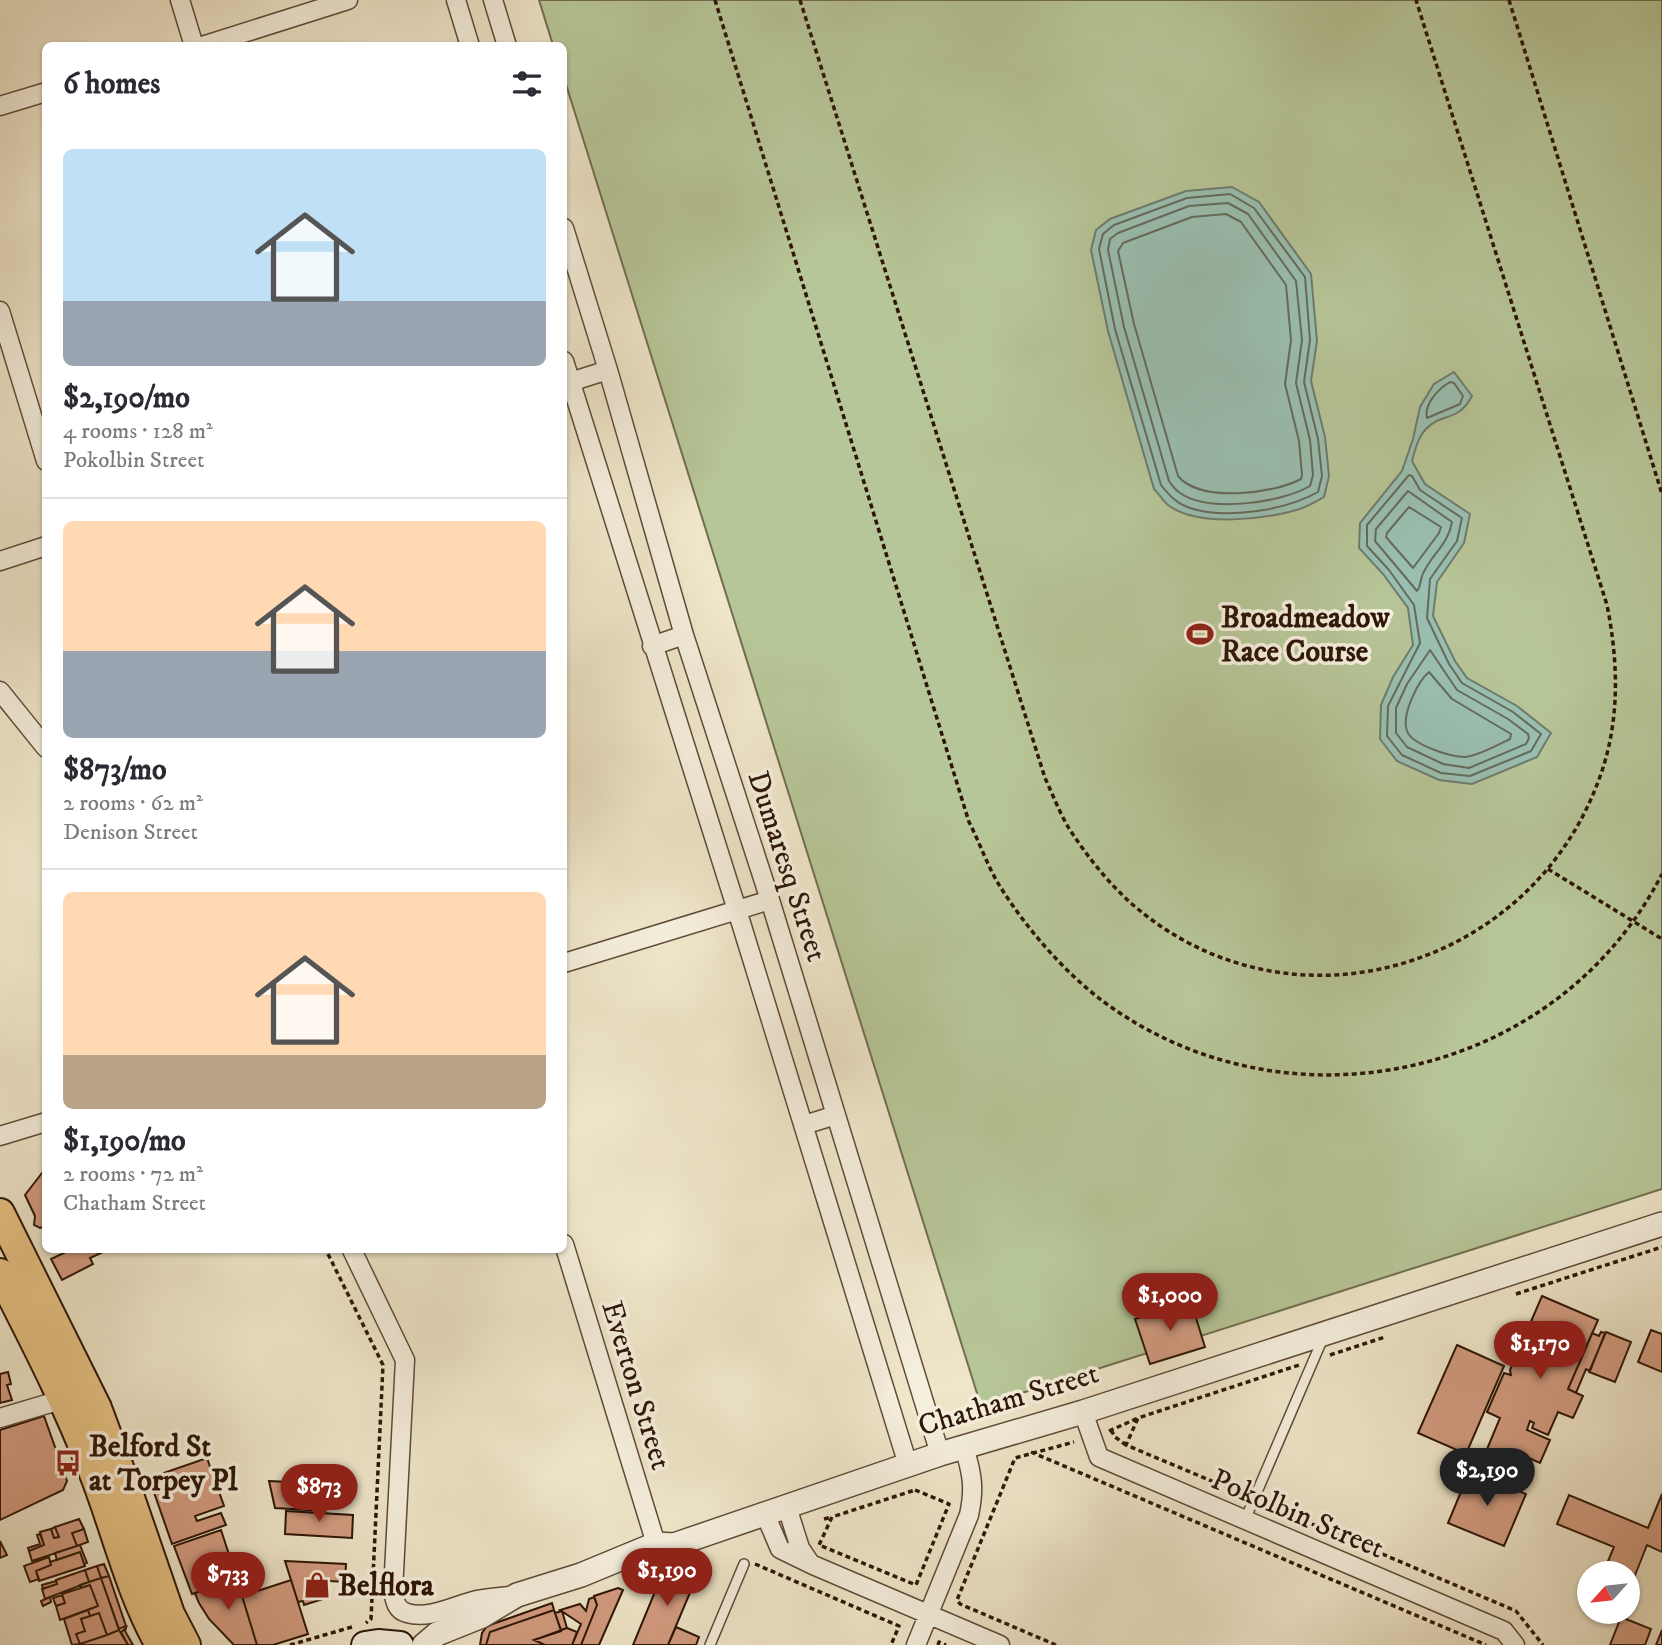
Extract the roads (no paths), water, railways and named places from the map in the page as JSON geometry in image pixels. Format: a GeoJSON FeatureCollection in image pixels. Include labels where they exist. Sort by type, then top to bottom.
{"type":"FeatureCollection","features":[{"type":"Feature","properties":{"kind":"main road"},"geometry":{"type":"LineString","coordinates":[[0,1213],[97,1408],[167,1606],[186,1645]]}},
{"type":"Feature","properties":{"kind":"main road"},"geometry":{"type":"LineString","coordinates":[[0,1273],[64,1399],[94,1472],[136,1595],[160,1645]]}},
{"type":"Feature","properties":{"kind":"main road"},"geometry":{"type":"LineString","coordinates":[[361,1632],[379,1643],[400,1645]]}},
{"type":"Feature","properties":{"kind":"street"},"geometry":{"type":"LineString","coordinates":[[180,0],[193,42]]}},
{"type":"Feature","properties":{"kind":"street"},"geometry":{"type":"LineString","coordinates":[[215,42],[348,0]]}},
{"type":"Feature","properties":{"kind":"street"},"geometry":{"type":"LineString","coordinates":[[456,0],[469,42]]}},
{"type":"Feature","properties":{"kind":"street"},"geometry":{"type":"LineString","coordinates":[[493,0],[506,42]]}},
{"type":"Feature","properties":{"kind":"street"},"geometry":{"type":"LineString","coordinates":[[0,106],[42,93]]}},
{"type":"Feature","properties":{"kind":"street","name":"Dumaresq Street"},"geometry":{"type":"LineString","coordinates":[[567,238],[684,635],[770,900],[940,1454]]}},
{"type":"Feature","properties":{"kind":"street"},"geometry":{"type":"LineString","coordinates":[[0,311],[42,448]]}},
{"type":"Feature","properties":{"kind":"street"},"geometry":{"type":"LineString","coordinates":[[567,383],[608,370]]}},
{"type":"Feature","properties":{"kind":"street","name":"Dumaresq Street"},"geometry":{"type":"LineString","coordinates":[[567,383],[737,910],[908,1465]]}},
{"type":"Feature","properties":{"kind":"street"},"geometry":{"type":"LineString","coordinates":[[0,561],[42,546]]}},
{"type":"Feature","properties":{"kind":"street"},"geometry":{"type":"LineString","coordinates":[[652,646],[684,635]]}},
{"type":"Feature","properties":{"kind":"street"},"geometry":{"type":"LineString","coordinates":[[0,691],[42,743]]}},
{"type":"Feature","properties":{"kind":"street"},"geometry":{"type":"LineString","coordinates":[[567,962],[770,900]]}},
{"type":"Feature","properties":{"kind":"street"},"geometry":{"type":"LineString","coordinates":[[804,1125],[836,1115]]}},
{"type":"Feature","properties":{"kind":"street"},"geometry":{"type":"LineString","coordinates":[[0,1136],[42,1123]]}},
{"type":"Feature","properties":{"kind":"street","name":"Chatham Street"},"geometry":{"type":"LineString","coordinates":[[424,1645],[437,1634],[482,1616],[517,1595],[582,1575],[656,1544],[674,1545],[940,1454],[1083,1412],[1662,1224]]}},
{"type":"Feature","properties":{"kind":"street"},"geometry":{"type":"LineString","coordinates":[[353,1253],[405,1360],[393,1591],[395,1602],[398,1608],[406,1613],[418,1615],[476,1600],[517,1595]]}},
{"type":"Feature","properties":{"kind":"street","name":"Everton Street"},"geometry":{"type":"LineString","coordinates":[[567,1253],[656,1544]]}},
{"type":"Feature","properties":{"kind":"street"},"geometry":{"type":"LineString","coordinates":[[0,1418],[64,1399]]}},
{"type":"Feature","properties":{"kind":"street","name":"Pokolbin Street"},"geometry":{"type":"LineString","coordinates":[[1083,1412],[1099,1457],[1504,1631],[1515,1645]]}},
{"type":"Feature","properties":{"kind":"street"},"geometry":{"type":"LineString","coordinates":[[916,1645],[969,1516],[974,1493],[964,1447]]}},
{"type":"Feature","properties":{"kind":"street"},"geometry":{"type":"LineString","coordinates":[[787,1507],[800,1548],[813,1565]]}},
{"type":"Feature","properties":{"kind":"street"},"geometry":{"type":"LineString","coordinates":[[765,1514],[780,1549],[1000,1645]]}},
{"type":"Feature","properties":{"kind":"lane"},"geometry":{"type":"LineString","coordinates":[[1245,1520],[1325,1333]]}},
{"type":"Feature","properties":{"kind":"lane"},"geometry":{"type":"LineString","coordinates":[[710,1645],[745,1562]]}},
{"type":"Feature","properties":{"kind":"water"},"geometry":{"type":"Polygon","coordinates":[[[1232,187],[1259,202],[1311,274],[1317,341],[1311,381],[1325,437],[1329,476],[1324,497],[1303,508],[1270,516],[1214,519],[1181,512],[1168,505],[1154,489],[1108,331],[1091,250],[1096,230],[1110,219],[1186,191],[1232,187]]]}},
{"type":"Feature","properties":{"kind":"water"},"geometry":{"type":"Polygon","coordinates":[[[1454,372],[1472,396],[1456,414],[1438,420],[1426,429],[1412,461],[1425,484],[1470,514],[1464,543],[1437,582],[1433,616],[1455,661],[1467,678],[1517,706],[1551,733],[1537,757],[1472,784],[1439,780],[1397,761],[1380,739],[1381,705],[1393,677],[1413,645],[1408,608],[1383,574],[1359,548],[1360,523],[1402,471],[1420,407],[1434,384],[1454,372]]]}},
{"type":"Feature","properties":{"kind":"place","name":"Broadmeadow Race Course"},"geometry":{"type":"Point","coordinates":[1200,634]}},
{"type":"Feature","properties":{"kind":"place","name":"Belford St at Torpey Pl"},"geometry":{"type":"Point","coordinates":[68,1463]}},
{"type":"Feature","properties":{"kind":"place","name":"Belflora"},"geometry":{"type":"Point","coordinates":[317,1585]}}]}
